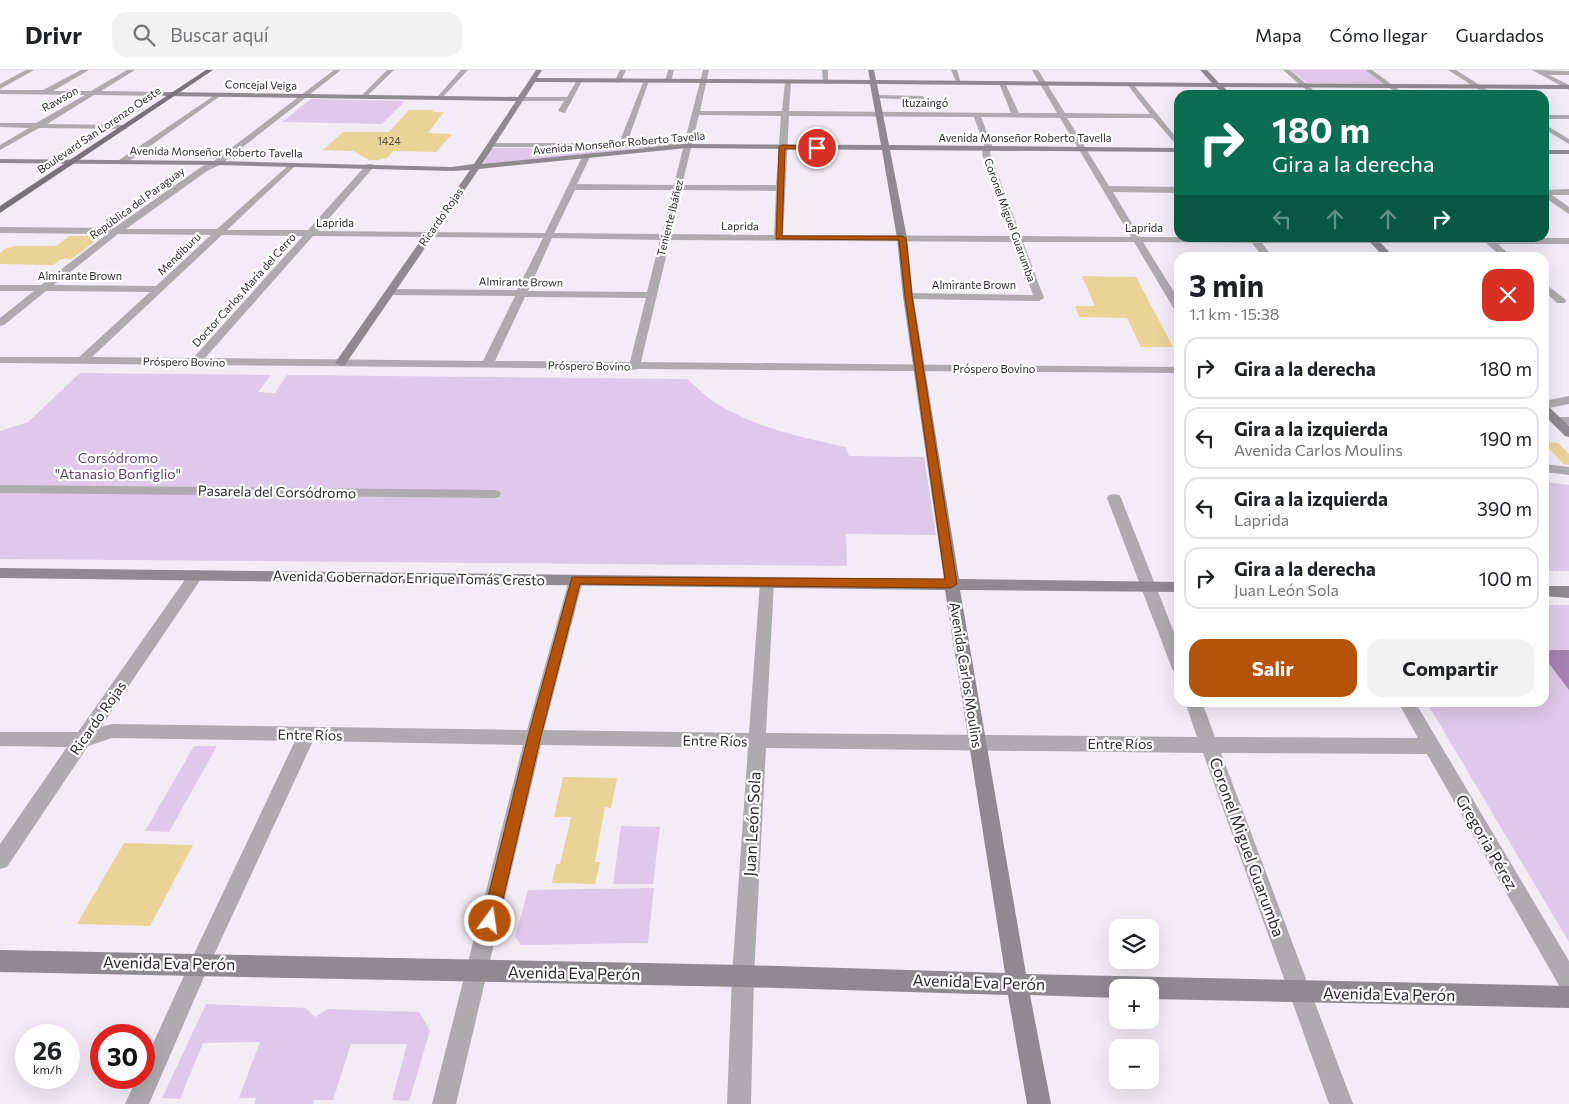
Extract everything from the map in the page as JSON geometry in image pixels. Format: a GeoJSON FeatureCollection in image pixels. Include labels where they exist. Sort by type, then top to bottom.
{"type":"FeatureCollection","features":[{"type":"Feature","properties":{"kind":"main road","name":"Boulevard San Lorenzo Oeste"},"geometry":{"type":"LineString","coordinates":[[0,202],[202,70]]}},
{"type":"Feature","properties":{"kind":"main road","name":"Boulevard San Lorenzo Oeste"},"geometry":{"type":"LineString","coordinates":[[0,210],[210,70]]}},
{"type":"Feature","properties":{"kind":"street"},"geometry":{"type":"LineString","coordinates":[[0,87],[31,70]]}},
{"type":"Feature","properties":{"kind":"street"},"geometry":{"type":"LineString","coordinates":[[43,93],[86,70]]}},
{"type":"Feature","properties":{"kind":"street","name":"Rawson"},"geometry":{"type":"LineString","coordinates":[[0,148],[132,70]]}},
{"type":"Feature","properties":{"kind":"street","name":"República del Paraguay"},"geometry":{"type":"LineString","coordinates":[[0,322],[115,232],[204,169],[217,163],[338,70]]}},
{"type":"Feature","properties":{"kind":"street"},"geometry":{"type":"LineString","coordinates":[[364,96],[391,70]]}},
{"type":"Feature","properties":{"kind":"street"},"geometry":{"type":"LineString","coordinates":[[440,98],[465,70]]}},
{"type":"Feature","properties":{"kind":"street","name":"Ricardo Rojas"},"geometry":{"type":"LineString","coordinates":[[341,363],[475,168],[539,70]]}},
{"type":"Feature","properties":{"kind":"street"},"geometry":{"type":"LineString","coordinates":[[618,81],[623,70]]}},
{"type":"Feature","properties":{"kind":"street"},"geometry":{"type":"LineString","coordinates":[[668,81],[671,70]]}},
{"type":"Feature","properties":{"kind":"street","name":"Teniente Ibáñez"},"geometry":{"type":"LineString","coordinates":[[634,366],[706,70]]}},
{"type":"Feature","properties":{"kind":"street"},"geometry":{"type":"LineString","coordinates":[[825,70],[826,82]]}},
{"type":"Feature","properties":{"kind":"street","name":"Avenida Carlos Moulins"},"geometry":{"type":"LineString","coordinates":[[871,70],[887,148],[902,238],[908,296],[977,744],[1017,983],[1040,1104]]}},
{"type":"Feature","properties":{"kind":"street"},"geometry":{"type":"LineString","coordinates":[[954,70],[959,83]]}},
{"type":"Feature","properties":{"kind":"street"},"geometry":{"type":"LineString","coordinates":[[1035,70],[1174,301]]}},
{"type":"Feature","properties":{"kind":"street"},"geometry":{"type":"LineString","coordinates":[[1203,70],[1223,90]]}},
{"type":"Feature","properties":{"kind":"street"},"geometry":{"type":"LineString","coordinates":[[1286,70],[1310,90]]}},
{"type":"Feature","properties":{"kind":"street"},"geometry":{"type":"LineString","coordinates":[[1368,70],[1397,90]]}},
{"type":"Feature","properties":{"kind":"street"},"geometry":{"type":"LineString","coordinates":[[1452,70],[1484,90]]}},
{"type":"Feature","properties":{"kind":"street"},"geometry":{"type":"LineString","coordinates":[[1537,71],[1568,87]]}},
{"type":"Feature","properties":{"kind":"street"},"geometry":{"type":"LineString","coordinates":[[1537,71],[1569,73]]}},
{"type":"Feature","properties":{"kind":"street"},"geometry":{"type":"LineString","coordinates":[[532,80],[1568,87]]}},
{"type":"Feature","properties":{"kind":"street"},"geometry":{"type":"LineString","coordinates":[[562,112],[579,81]]}},
{"type":"Feature","properties":{"kind":"street"},"geometry":{"type":"LineString","coordinates":[[622,146],[646,81]]}},
{"type":"Feature","properties":{"kind":"street"},"geometry":{"type":"LineString","coordinates":[[778,238],[784,113],[788,82]]}},
{"type":"Feature","properties":{"kind":"street"},"geometry":{"type":"LineString","coordinates":[[1002,83],[1016,115]]}},
{"type":"Feature","properties":{"kind":"street"},"geometry":{"type":"LineString","coordinates":[[1130,84],[1174,141]]}},
{"type":"Feature","properties":{"kind":"street","name":"Concejal Veiga"},"geometry":{"type":"LineString","coordinates":[[0,92],[521,99]]}},
{"type":"Feature","properties":{"kind":"street"},"geometry":{"type":"LineString","coordinates":[[122,162],[220,94]]}},
{"type":"Feature","properties":{"kind":"street"},"geometry":{"type":"LineString","coordinates":[[876,97],[922,98]]}},
{"type":"Feature","properties":{"kind":"street"},"geometry":{"type":"LineString","coordinates":[[521,99],[569,99]]}},
{"type":"Feature","properties":{"kind":"street","name":"Ituzaingó"},"geometry":{"type":"LineString","coordinates":[[696,112],[1155,116]]}},
{"type":"Feature","properties":{"kind":"street","name":"Coronel Miguel Guarumba"},"geometry":{"type":"LineString","coordinates":[[976,114],[988,145],[986,154],[1039,298]]}},
{"type":"Feature","properties":{"kind":"street"},"geometry":{"type":"LineString","coordinates":[[1549,117],[1569,117]]}},
{"type":"Feature","properties":{"kind":"street"},"geometry":{"type":"LineString","coordinates":[[0,125],[124,127]]}},
{"type":"Feature","properties":{"kind":"street"},"geometry":{"type":"LineString","coordinates":[[1549,129],[1569,142]]}},
{"type":"Feature","properties":{"kind":"street"},"geometry":{"type":"LineString","coordinates":[[491,144],[687,146]]}},
{"type":"Feature","properties":{"kind":"street","name":"Avenida Monseñor Roberto Tavella"},"geometry":{"type":"LineString","coordinates":[[0,161],[475,168],[687,146],[987,149],[1174,148]]}},
{"type":"Feature","properties":{"kind":"street"},"geometry":{"type":"LineString","coordinates":[[1549,152],[1569,152]]}},
{"type":"Feature","properties":{"kind":"street"},"geometry":{"type":"LineString","coordinates":[[487,365],[586,157]]}},
{"type":"Feature","properties":{"kind":"street","name":"Mendiburu"},"geometry":{"type":"LineString","coordinates":[[83,360],[291,165]]}},
{"type":"Feature","properties":{"kind":"street","name":"Doctor Carlos María del Cerro"},"geometry":{"type":"LineString","coordinates":[[196,362],[370,166]]}},
{"type":"Feature","properties":{"kind":"street"},"geometry":{"type":"LineString","coordinates":[[573,187],[780,188]]}},
{"type":"Feature","properties":{"kind":"street"},"geometry":{"type":"LineString","coordinates":[[1107,189],[1174,190]]}},
{"type":"Feature","properties":{"kind":"street"},"geometry":{"type":"LineString","coordinates":[[1549,192],[1569,192]]}},
{"type":"Feature","properties":{"kind":"street"},"geometry":{"type":"LineString","coordinates":[[1549,196],[1569,211]]}},
{"type":"Feature","properties":{"kind":"street","name":"Laprida"},"geometry":{"type":"LineString","coordinates":[[0,230],[218,234],[1174,239]]}},
{"type":"Feature","properties":{"kind":"street","name":"Laprida"},"geometry":{"type":"LineString","coordinates":[[1549,241],[1569,241]]}},
{"type":"Feature","properties":{"kind":"street"},"geometry":{"type":"LineString","coordinates":[[1256,242],[1264,252]]}},
{"type":"Feature","properties":{"kind":"street"},"geometry":{"type":"LineString","coordinates":[[1376,242],[1385,252]]}},
{"type":"Feature","properties":{"kind":"street"},"geometry":{"type":"LineString","coordinates":[[1490,242],[1502,252]]}},
{"type":"Feature","properties":{"kind":"street","name":"Almirante Brown"},"geometry":{"type":"LineString","coordinates":[[0,288],[160,289]]}},
{"type":"Feature","properties":{"kind":"street"},"geometry":{"type":"LineString","coordinates":[[1549,290],[1561,301],[1549,301]]}},
{"type":"Feature","properties":{"kind":"street","name":"Almirante Brown"},"geometry":{"type":"LineString","coordinates":[[390,292],[651,296]]}},
{"type":"Feature","properties":{"kind":"street","name":"Almirante Brown"},"geometry":{"type":"LineString","coordinates":[[908,296],[1039,298]]}},
{"type":"Feature","properties":{"kind":"street","name":"Próspero Bovino"},"geometry":{"type":"LineString","coordinates":[[0,360],[1174,370]]}},
{"type":"Feature","properties":{"kind":"street"},"geometry":{"type":"LineString","coordinates":[[1549,406],[1569,400]]}},
{"type":"Feature","properties":{"kind":"street"},"geometry":{"type":"LineString","coordinates":[[1549,411],[1563,421],[1569,433]]}},
{"type":"Feature","properties":{"kind":"street"},"geometry":{"type":"LineString","coordinates":[[1549,469],[1569,471]]}},
{"type":"Feature","properties":{"kind":"street","name":"Pasarela del Corsódromo"},"geometry":{"type":"LineString","coordinates":[[0,489],[494,494]]}},
{"type":"Feature","properties":{"kind":"street"},"geometry":{"type":"LineString","coordinates":[[1114,498],[1174,653]]}},
{"type":"Feature","properties":{"kind":"street","name":"Avenida Gobernador Enrique Tomás Cresto"},"geometry":{"type":"LineString","coordinates":[[0,573],[1174,587]]}},
{"type":"Feature","properties":{"kind":"street","name":"Ricardo Rojas"},"geometry":{"type":"LineString","coordinates":[[0,860],[196,575]]}},
{"type":"Feature","properties":{"kind":"street"},"geometry":{"type":"LineString","coordinates":[[444,1104],[534,736],[576,580]]}},
{"type":"Feature","properties":{"kind":"street","name":"Juan León Sola"},"geometry":{"type":"LineString","coordinates":[[739,1104],[743,976],[767,582]]}},
{"type":"Feature","properties":{"kind":"street"},"geometry":{"type":"LineString","coordinates":[[1549,591],[1569,592]]}},
{"type":"Feature","properties":{"kind":"street","name":"Coronel Miguel Guarumba"},"geometry":{"type":"LineString","coordinates":[[1195,707],[1341,1104]]}},
{"type":"Feature","properties":{"kind":"street","name":"Gregoria Pérez"},"geometry":{"type":"LineString","coordinates":[[1409,707],[1569,980]]}},
{"type":"Feature","properties":{"kind":"street","name":"Entre Ríos"},"geometry":{"type":"LineString","coordinates":[[0,739],[83,740],[112,731],[977,744],[1431,746]]}},
{"type":"Feature","properties":{"kind":"street"},"geometry":{"type":"LineString","coordinates":[[137,1104],[307,735]]}},
{"type":"Feature","properties":{"kind":"street","name":"Avenida Eva Perón"},"geometry":{"type":"LineString","coordinates":[[0,961],[743,976],[1109,986]]}},
{"type":"Feature","properties":{"kind":"street","name":"Avenida Eva Perón"},"geometry":{"type":"LineString","coordinates":[[1159,988],[1569,997]]}},
{"type":"Feature","properties":{"kind":"green space"},"geometry":{"type":"Polygon","coordinates":[[[1291,70],[1365,70],[1385,84],[1307,83],[1291,70]]]}},
{"type":"Feature","properties":{"kind":"green space"},"geometry":{"type":"Polygon","coordinates":[[[311,99],[405,101],[382,124],[282,122],[311,99]]]}},
{"type":"Feature","properties":{"kind":"green space"},"geometry":{"type":"Polygon","coordinates":[[[492,148],[629,148],[632,149],[484,165],[492,148]]]}},
{"type":"Feature","properties":{"kind":"green space","name":"Corsódromo \"Atanasio Bonfiglio\""},"geometry":{"type":"Polygon","coordinates":[[[80,373],[271,375],[258,392],[275,393],[287,375],[687,379],[714,402],[738,415],[784,432],[846,447],[849,456],[924,457],[936,535],[846,534],[847,566],[0,559],[0,431],[28,422],[80,373]]]}},
{"type":"Feature","properties":{"kind":"green space"},"geometry":{"type":"Polygon","coordinates":[[[1549,483],[1569,485],[1569,571],[1549,571],[1549,483]]]}},
{"type":"Feature","properties":{"kind":"green space"},"geometry":{"type":"Polygon","coordinates":[[[1549,605],[1569,605],[1569,942],[1429,707],[1549,707],[1549,605]]]}},
{"type":"Feature","properties":{"kind":"green space"},"geometry":{"type":"Polygon","coordinates":[[[194,746],[217,746],[169,832],[145,831],[194,746]]]}},
{"type":"Feature","properties":{"kind":"green space"},"geometry":{"type":"Polygon","coordinates":[[[621,826],[660,827],[653,884],[613,884],[621,826]]]}},
{"type":"Feature","properties":{"kind":"green space"},"geometry":{"type":"Polygon","coordinates":[[[654,888],[648,943],[521,945],[515,937],[528,890],[654,888]]]}},
{"type":"Feature","properties":{"kind":"green space"},"geometry":{"type":"Polygon","coordinates":[[[206,1004],[306,1008],[315,1017],[328,1009],[419,1012],[430,1031],[409,1101],[392,1100],[407,1044],[351,1044],[333,1100],[314,1100],[313,1104],[254,1104],[256,1098],[239,1098],[260,1042],[203,1043],[180,1099],[162,1098],[206,1004]]]}},
{"type":"Feature","properties":{"kind":"shaded area"},"geometry":{"type":"Polygon","coordinates":[[[1549,650],[1569,650],[1569,690],[1549,664],[1549,650]]]}},
{"type":"Feature","properties":{"kind":"building"},"geometry":{"type":"Polygon","coordinates":[[[409,110],[444,112],[428,133],[452,134],[436,152],[393,151],[387,158],[369,160],[353,151],[323,150],[343,132],[389,132],[409,110]]]}},
{"type":"Feature","properties":{"kind":"building"},"geometry":{"type":"Polygon","coordinates":[[[70,236],[102,236],[72,259],[61,259],[53,265],[0,264],[0,253],[6,248],[16,246],[56,246],[70,236]]]}},
{"type":"Feature","properties":{"kind":"building"},"geometry":{"type":"Polygon","coordinates":[[[1082,276],[1136,277],[1173,347],[1141,347],[1127,318],[1079,317],[1075,306],[1095,306],[1082,276]]]}},
{"type":"Feature","properties":{"kind":"building"},"geometry":{"type":"Polygon","coordinates":[[[1549,442],[1558,443],[1569,454],[1569,465],[1563,464],[1549,448],[1549,442]]]}},
{"type":"Feature","properties":{"kind":"building"},"geometry":{"type":"Polygon","coordinates":[[[563,777],[617,778],[611,808],[605,807],[595,862],[600,862],[595,884],[552,883],[556,864],[560,864],[571,817],[554,817],[563,777]]]}},
{"type":"Feature","properties":{"kind":"building"},"geometry":{"type":"Polygon","coordinates":[[[124,843],[193,845],[150,926],[77,924],[124,843]]]}},
{"type":"Feature","properties":{"kind":"route"},"geometry":{"type":"LineString","coordinates":[[490,921],[534,736],[576,580],[951,584],[908,296],[902,238],[778,238],[782,147],[817,148]]}}]}
